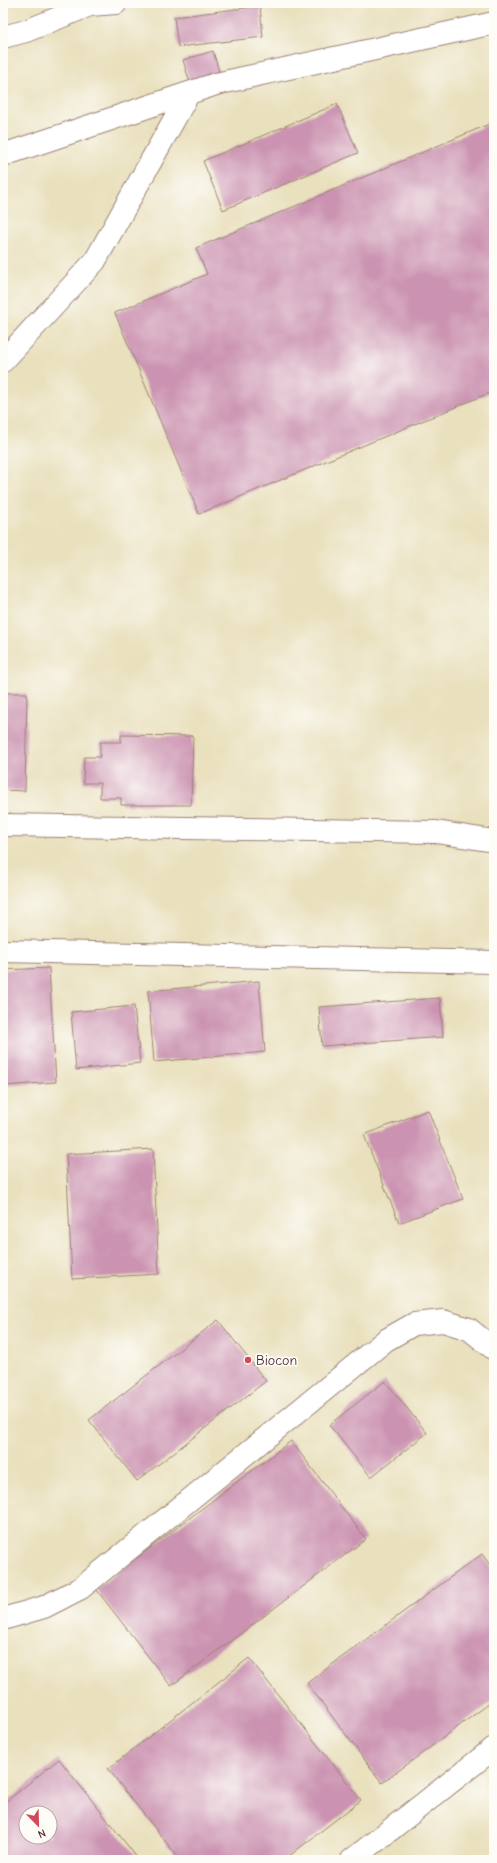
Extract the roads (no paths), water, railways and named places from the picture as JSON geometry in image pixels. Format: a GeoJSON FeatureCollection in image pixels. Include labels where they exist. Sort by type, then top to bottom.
{"type":"FeatureCollection","features":[{"type":"Feature","properties":{"kind":"street"},"geometry":{"type":"LineString","coordinates":[[3,37],[26,31],[90,5],[116,3]]}},
{"type":"Feature","properties":{"kind":"street"},"geometry":{"type":"LineString","coordinates":[[3,155],[216,84],[494,24]]}},
{"type":"Feature","properties":{"kind":"street"},"geometry":{"type":"LineString","coordinates":[[3,361],[95,261],[189,93]]}},
{"type":"Feature","properties":{"kind":"street"},"geometry":{"type":"LineString","coordinates":[[3,825],[436,832],[494,841]]}},
{"type":"Feature","properties":{"kind":"street"},"geometry":{"type":"LineString","coordinates":[[3,951],[494,962]]}},
{"type":"Feature","properties":{"kind":"street"},"geometry":{"type":"LineString","coordinates":[[3,1619],[44,1607],[81,1588],[386,1340],[414,1324],[443,1321],[469,1329],[494,1349]]}},
{"type":"Feature","properties":{"kind":"street"},"geometry":{"type":"LineString","coordinates":[[352,1860],[494,1748]]}},
{"type":"Feature","properties":{"kind":"place","name":"Biocon"},"geometry":{"type":"Point","coordinates":[248,1360]}}]}
